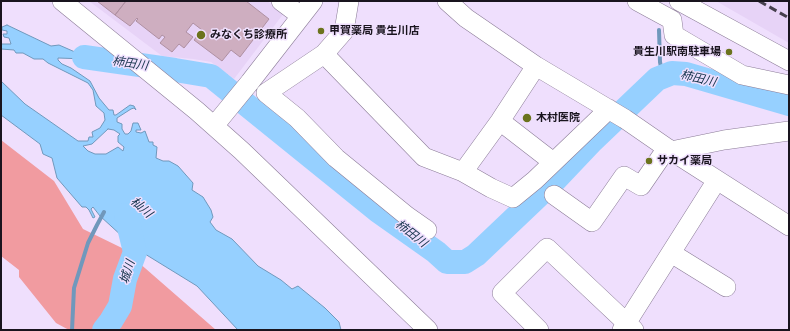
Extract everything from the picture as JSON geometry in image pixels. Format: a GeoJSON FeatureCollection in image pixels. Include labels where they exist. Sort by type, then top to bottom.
{"type":"FeatureCollection","features":[{"type":"Feature","properties":{"kind":"street"},"geometry":{"type":"LineString","coordinates":[[62,1],[170,88],[242,151],[428,330]]}},
{"type":"Feature","properties":{"kind":"street"},"geometry":{"type":"LineString","coordinates":[[281,1],[301,16]]}},
{"type":"Feature","properties":{"kind":"street"},"geometry":{"type":"LineString","coordinates":[[214,126],[313,1]]}},
{"type":"Feature","properties":{"kind":"street"},"geometry":{"type":"LineString","coordinates":[[349,1],[344,31],[324,54],[266,93],[298,118],[336,158],[407,216],[427,230]]}},
{"type":"Feature","properties":{"kind":"street"},"geometry":{"type":"LineString","coordinates":[[637,1],[672,20]]}},
{"type":"Feature","properties":{"kind":"street"},"geometry":{"type":"LineString","coordinates":[[449,2],[466,18],[536,66],[616,114],[789,226]]}},
{"type":"Feature","properties":{"kind":"street"},"geometry":{"type":"LineString","coordinates":[[789,61],[681,2],[672,20],[674,35],[742,75],[789,85]]}},
{"type":"Feature","properties":{"kind":"street"},"geometry":{"type":"LineString","coordinates":[[324,54],[424,158],[463,172],[491,188],[513,198],[535,180],[553,162],[616,114]]}},
{"type":"Feature","properties":{"kind":"street"},"geometry":{"type":"LineString","coordinates":[[463,172],[500,121],[536,66]]}},
{"type":"Feature","properties":{"kind":"street"},"geometry":{"type":"LineString","coordinates":[[500,121],[553,162]]}},
{"type":"Feature","properties":{"kind":"street"},"geometry":{"type":"LineString","coordinates":[[554,195],[592,222],[624,176],[641,186],[669,149],[789,131]]}},
{"type":"Feature","properties":{"kind":"street"},"geometry":{"type":"LineString","coordinates":[[539,330],[502,293],[548,248],[628,328],[671,253],[717,180]]}},
{"type":"Feature","properties":{"kind":"street"},"geometry":{"type":"LineString","coordinates":[[671,253],[726,287]]}},
{"type":"Feature","properties":{"kind":"shaded area","name":"みなくち診療所"},"geometry":{"type":"Polygon","coordinates":[[[89,1],[267,1],[284,13],[234,79],[211,62],[162,56],[89,1]]]}},
{"type":"Feature","properties":{"kind":"shaded area"},"geometry":{"type":"Polygon","coordinates":[[[716,1],[789,1],[789,43],[716,1]]]}},
{"type":"Feature","properties":{"kind":"shaded area"},"geometry":{"type":"Polygon","coordinates":[[[1,140],[54,181],[83,229],[122,248],[216,330],[69,330],[56,323],[19,277],[19,270],[1,256],[1,140]]]}},
{"type":"Feature","properties":{"kind":"water","name":"杣川"},"geometry":{"type":"Polygon","coordinates":[[[7,25],[51,46],[59,45],[75,52],[107,56],[114,59],[118,64],[86,59],[58,58],[58,60],[90,81],[99,98],[109,110],[113,110],[114,115],[130,105],[134,106],[136,110],[134,108],[131,109],[117,118],[117,122],[122,124],[122,129],[125,134],[128,134],[131,131],[133,123],[138,123],[141,130],[136,130],[136,132],[141,133],[145,131],[149,142],[153,142],[153,145],[157,147],[156,158],[163,161],[169,161],[178,166],[193,183],[192,190],[203,197],[211,210],[213,217],[210,222],[216,230],[232,239],[258,266],[281,280],[292,289],[298,286],[325,308],[339,322],[341,330],[238,330],[197,286],[145,254],[123,237],[100,216],[93,207],[91,209],[95,217],[93,218],[89,210],[86,207],[82,207],[57,178],[52,158],[43,154],[40,144],[1,115],[1,81],[25,104],[78,141],[88,141],[89,137],[93,137],[92,132],[100,128],[105,120],[104,113],[96,106],[93,90],[88,83],[43,59],[34,59],[23,53],[16,53],[14,50],[1,49],[1,44],[11,44],[9,38],[4,37],[3,34],[7,34],[7,31],[2,30],[2,27],[7,25]],[[108,129],[92,144],[83,146],[88,151],[95,154],[106,154],[118,147],[123,151],[124,147],[118,142],[118,136],[120,134],[114,130],[108,129]]]}},
{"type":"Feature","properties":{"kind":"building"},"geometry":{"type":"Polygon","coordinates":[[[97,1],[126,1],[115,15],[97,1]]]}},
{"type":"Feature","properties":{"kind":"building","name":"みなくち診療所"},"geometry":{"type":"Polygon","coordinates":[[[126,1],[246,1],[269,19],[240,57],[231,50],[222,61],[194,40],[202,30],[193,23],[186,32],[193,37],[184,48],[179,44],[172,52],[160,43],[165,37],[162,35],[159,39],[136,21],[138,19],[137,18],[130,26],[115,15],[126,1]]]}},
{"type":"Feature","properties":{"kind":"waterway"},"geometry":{"type":"LineString","coordinates":[[659,30],[660,62],[663,77]]}},
{"type":"Feature","properties":{"kind":"waterway","name":"柿田川"},"geometry":{"type":"LineString","coordinates":[[84,57],[211,76],[378,211],[436,252],[447,262],[465,262],[476,255],[556,179],[592,141],[657,79],[672,73],[686,74],[789,104]]}},
{"type":"Feature","properties":{"kind":"waterway"},"geometry":{"type":"LineString","coordinates":[[219,83],[226,76]]}},
{"type":"Feature","properties":{"kind":"waterway"},"geometry":{"type":"LineString","coordinates":[[72,330],[74,288],[88,243],[104,212]]}},
{"type":"Feature","properties":{"kind":"waterway","name":"城川"},"geometry":{"type":"LineString","coordinates":[[104,330],[120,306],[125,279],[135,252],[126,215]]}},
{"type":"Feature","properties":{"kind":"railway"},"geometry":{"type":"LineString","coordinates":[[759,1],[789,18]]}},
{"type":"Feature","properties":{"kind":"place","name":"甲賀薬局 貴生川店"},"geometry":{"type":"Point","coordinates":[321,31]}},
{"type":"Feature","properties":{"kind":"place","name":"みなくち診療所"},"geometry":{"type":"Point","coordinates":[201,35]}},
{"type":"Feature","properties":{"kind":"place","name":"貴生川駅南駐車場"},"geometry":{"type":"Point","coordinates":[729,52]}},
{"type":"Feature","properties":{"kind":"place","name":"木村医院"},"geometry":{"type":"Point","coordinates":[527,118]}},
{"type":"Feature","properties":{"kind":"place","name":"サカイ薬局"},"geometry":{"type":"Point","coordinates":[649,161]}}]}
